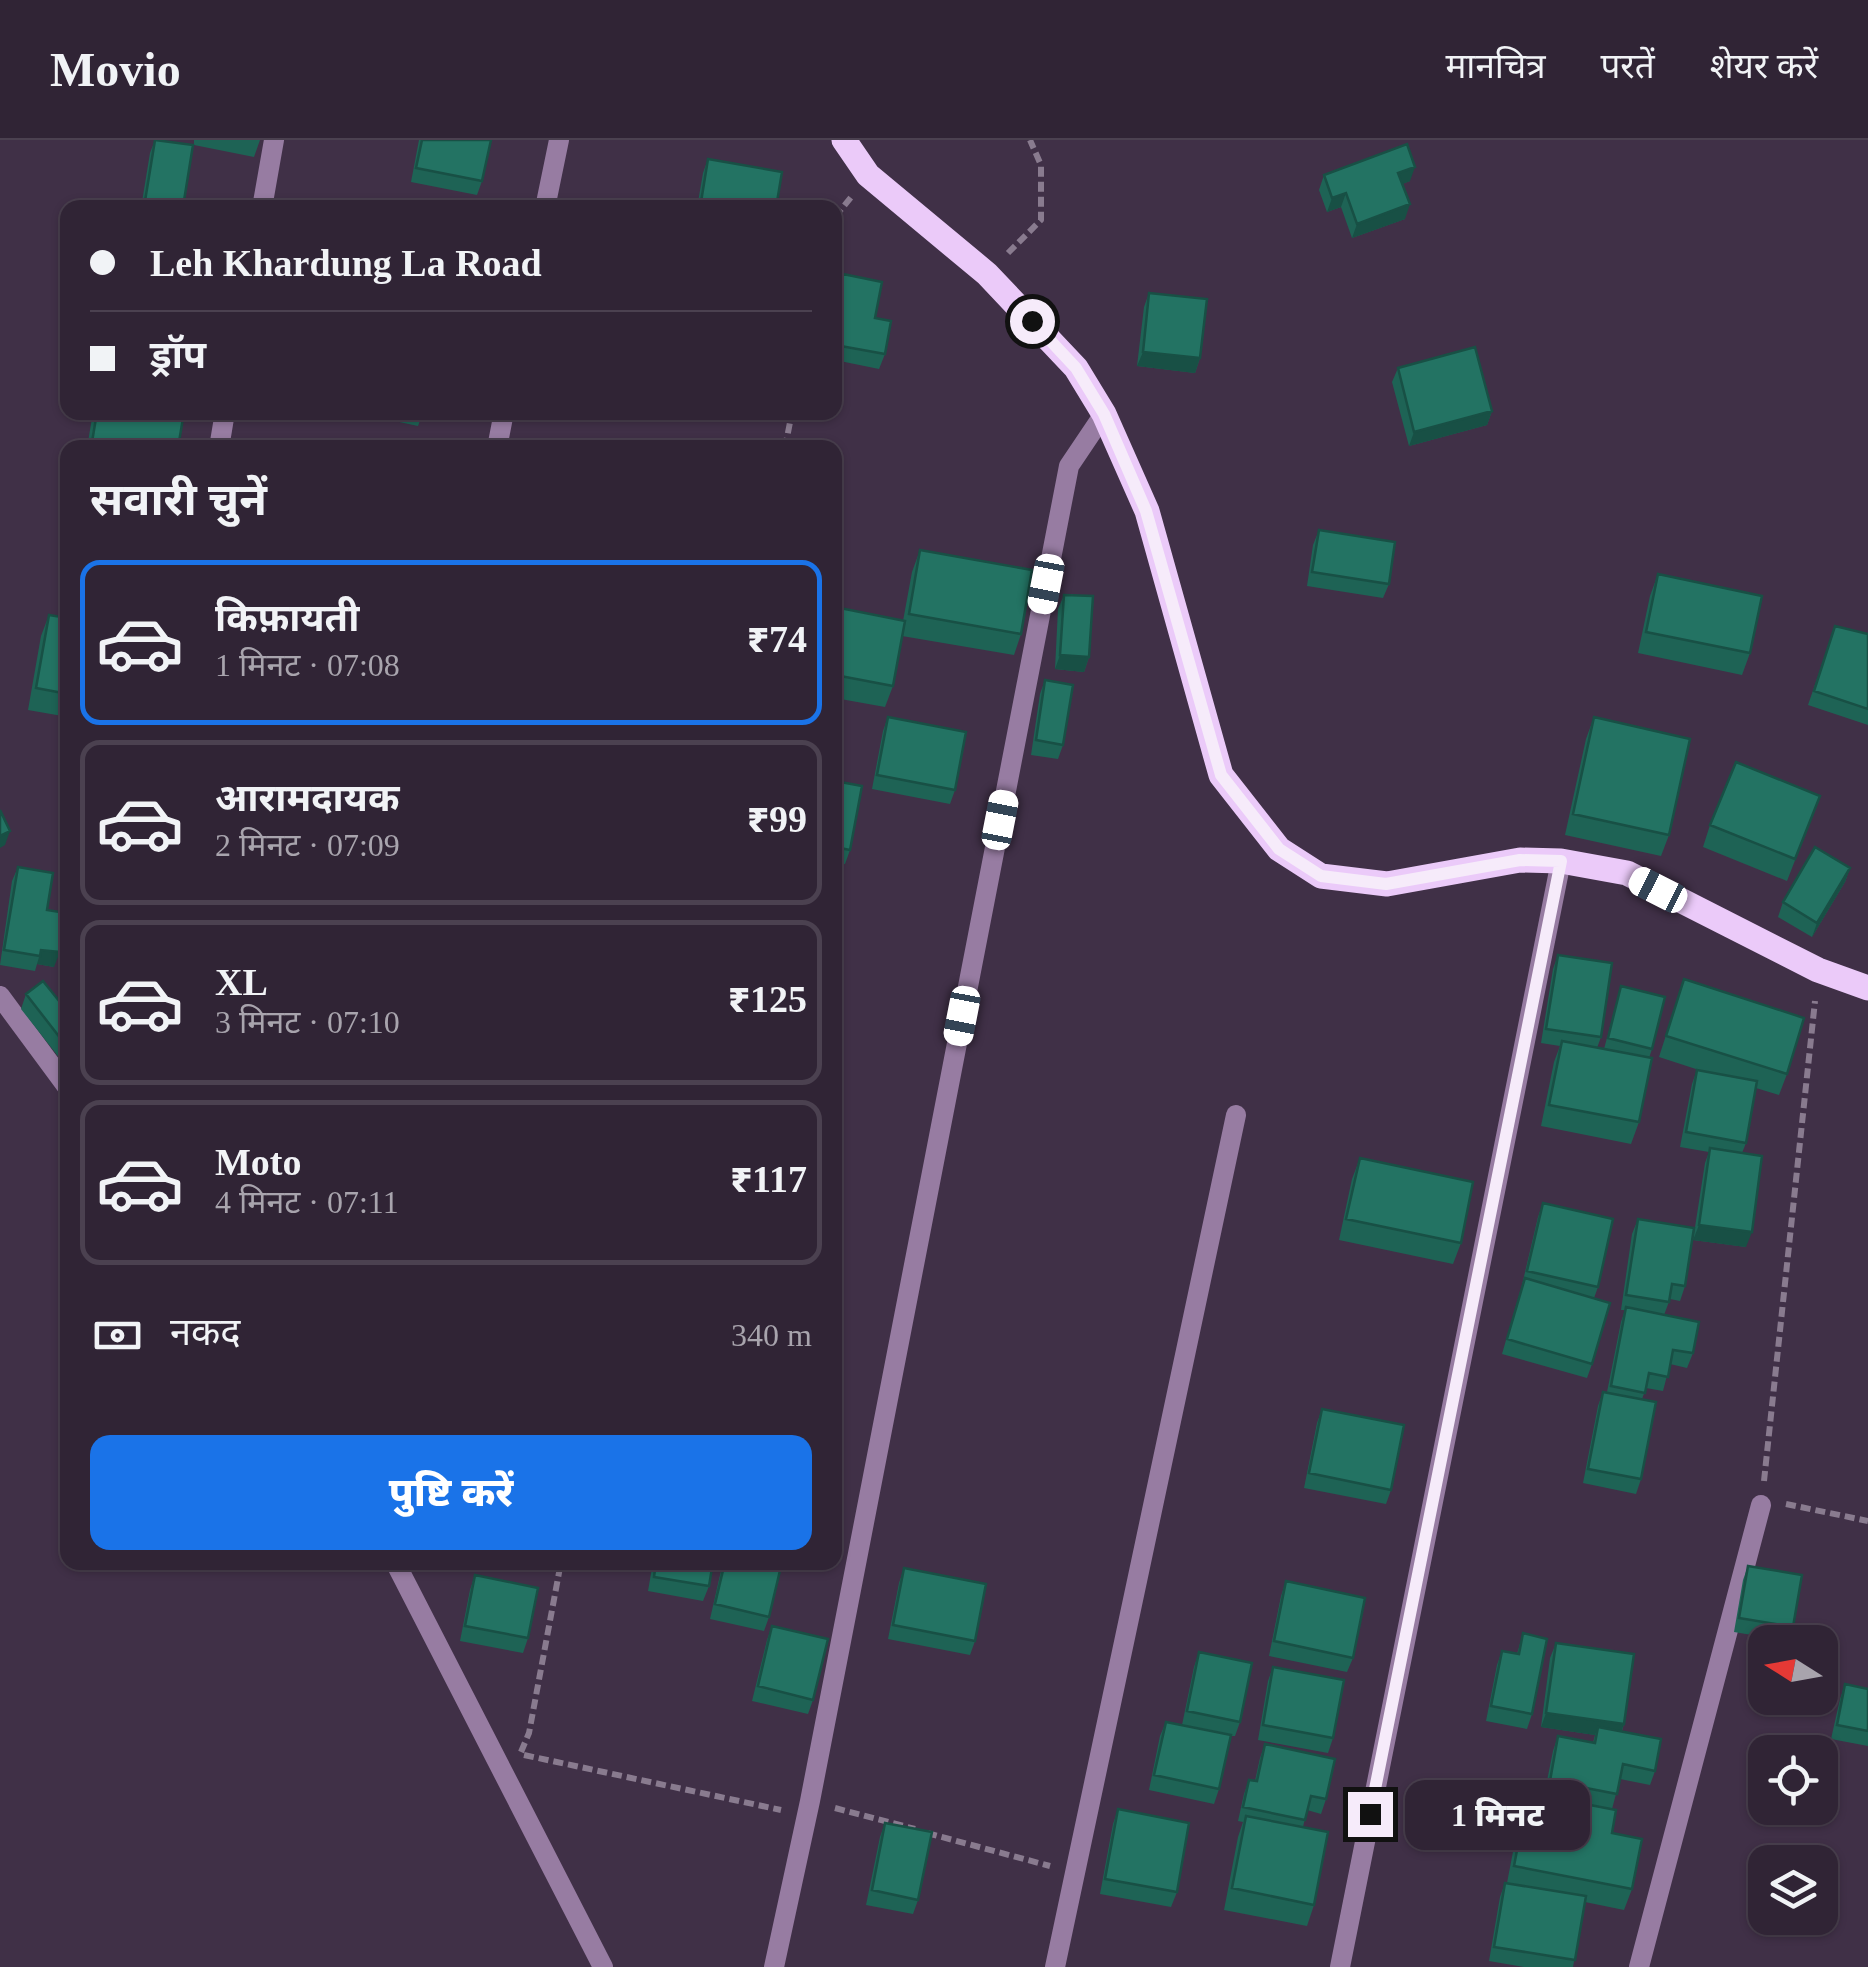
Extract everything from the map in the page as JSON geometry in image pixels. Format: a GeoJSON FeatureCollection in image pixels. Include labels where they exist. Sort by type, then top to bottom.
{"type":"FeatureCollection","features":[{"type":"Feature","properties":{"kind":"main road"},"geometry":{"type":"LineString","coordinates":[[844,140],[868,176],[988,274],[1076,368],[1104,414],[1146,511],[1221,775],[1279,849],[1321,876],[1386,884],[1520,860],[1561,861],[1627,874],[1818,970],[1868,988]]}},
{"type":"Feature","properties":{"kind":"street"},"geometry":{"type":"LineString","coordinates":[[263,200],[274,140]]}},
{"type":"Feature","properties":{"kind":"street"},"geometry":{"type":"LineString","coordinates":[[548,200],[559,140]]}},
{"type":"Feature","properties":{"kind":"street"},"geometry":{"type":"LineString","coordinates":[[774,1967],[1069,466],[1104,414]]}},
{"type":"Feature","properties":{"kind":"street"},"geometry":{"type":"LineString","coordinates":[[1340,1967],[1561,861]]}},
{"type":"Feature","properties":{"kind":"street"},"geometry":{"type":"LineString","coordinates":[[0,996],[60,1077]]}},
{"type":"Feature","properties":{"kind":"street"},"geometry":{"type":"LineString","coordinates":[[1056,1967],[1236,1115]]}},
{"type":"Feature","properties":{"kind":"street"},"geometry":{"type":"LineString","coordinates":[[1639,1967],[1761,1506]]}},
{"type":"Feature","properties":{"kind":"street"},"geometry":{"type":"LineString","coordinates":[[399,1570],[603,1967]]}},
{"type":"Feature","properties":{"kind":"path"},"geometry":{"type":"LineString","coordinates":[[988,274],[1041,220],[1041,166],[1030,140]]}},
{"type":"Feature","properties":{"kind":"path"},"geometry":{"type":"LineString","coordinates":[[1761,1506],[1818,970]]}},
{"type":"Feature","properties":{"kind":"path"},"geometry":{"type":"LineString","coordinates":[[1761,1506],[1756,1498],[1868,1521]]}},
{"type":"Feature","properties":{"kind":"path"},"geometry":{"type":"LineString","coordinates":[[508,1781],[529,1733],[559,1570]]}},
{"type":"Feature","properties":{"kind":"path"},"geometry":{"type":"LineString","coordinates":[[520,1755],[808,1808],[1076,1874]]}},
{"type":"Feature","properties":{"kind":"building"},"geometry":{"type":"Polygon","coordinates":[[[155,140],[193,145],[184,200],[145,200],[155,140]]]}},
{"type":"Feature","properties":{"kind":"building"},"geometry":{"type":"Polygon","coordinates":[[[422,140],[491,140],[482,181],[416,168],[422,140]]]}},
{"type":"Feature","properties":{"kind":"building"},"geometry":{"type":"Polygon","coordinates":[[[1407,144],[1415,167],[1398,173],[1410,204],[1357,224],[1346,193],[1332,198],[1324,175],[1407,144]]]}},
{"type":"Feature","properties":{"kind":"building"},"geometry":{"type":"Polygon","coordinates":[[[708,159],[782,172],[777,200],[701,200],[708,159]]]}},
{"type":"Feature","properties":{"kind":"building"},"geometry":{"type":"Polygon","coordinates":[[[843,274],[882,282],[875,318],[891,321],[885,354],[842,346],[843,274]]]}},
{"type":"Feature","properties":{"kind":"building"},"geometry":{"type":"Polygon","coordinates":[[[1149,293],[1207,299],[1200,358],[1143,352],[1149,293]]]}},
{"type":"Feature","properties":{"kind":"building"},"geometry":{"type":"Polygon","coordinates":[[[1475,347],[1492,411],[1414,432],[1398,368],[1475,347]]]}},
{"type":"Feature","properties":{"kind":"building"},"geometry":{"type":"Polygon","coordinates":[[[96,420],[183,420],[179,440],[92,440],[96,420]]]}},
{"type":"Feature","properties":{"kind":"building"},"geometry":{"type":"Polygon","coordinates":[[[1319,530],[1395,542],[1389,584],[1312,572],[1319,530]]]}},
{"type":"Feature","properties":{"kind":"building"},"geometry":{"type":"Polygon","coordinates":[[[920,550],[1032,570],[1021,634],[909,614],[920,550]]]}},
{"type":"Feature","properties":{"kind":"building"},"geometry":{"type":"Polygon","coordinates":[[[1658,574],[1762,596],[1750,653],[1646,632],[1658,574]]]}},
{"type":"Feature","properties":{"kind":"building"},"geometry":{"type":"Polygon","coordinates":[[[1064,595],[1093,596],[1089,657],[1060,655],[1064,595]]]}},
{"type":"Feature","properties":{"kind":"building"},"geometry":{"type":"Polygon","coordinates":[[[842,608],[905,621],[893,686],[842,676],[842,608]]]}},
{"type":"Feature","properties":{"kind":"building"},"geometry":{"type":"Polygon","coordinates":[[[49,615],[60,617],[60,692],[36,688],[49,615]]]}},
{"type":"Feature","properties":{"kind":"building"},"geometry":{"type":"Polygon","coordinates":[[[1835,626],[1868,634],[1868,709],[1814,691],[1835,626]]]}},
{"type":"Feature","properties":{"kind":"building"},"geometry":{"type":"Polygon","coordinates":[[[1045,680],[1073,685],[1063,745],[1036,740],[1045,680]]]}},
{"type":"Feature","properties":{"kind":"building"},"geometry":{"type":"Polygon","coordinates":[[[888,717],[966,732],[955,790],[877,775],[888,717]]]}},
{"type":"Feature","properties":{"kind":"building"},"geometry":{"type":"Polygon","coordinates":[[[1594,717],[1690,739],[1669,835],[1573,814],[1594,717]]]}},
{"type":"Feature","properties":{"kind":"building"},"geometry":{"type":"Polygon","coordinates":[[[1736,762],[1820,796],[1795,859],[1710,825],[1736,762]]]}},
{"type":"Feature","properties":{"kind":"building"},"geometry":{"type":"Polygon","coordinates":[[[842,782],[862,786],[850,850],[842,848],[842,782]]]}},
{"type":"Feature","properties":{"kind":"building"},"geometry":{"type":"Polygon","coordinates":[[[0,810],[10,831],[0,836],[0,810]]]}},
{"type":"Feature","properties":{"kind":"building"},"geometry":{"type":"Polygon","coordinates":[[[1815,847],[1850,868],[1817,923],[1783,902],[1815,847]]]}},
{"type":"Feature","properties":{"kind":"building"},"geometry":{"type":"Polygon","coordinates":[[[18,867],[53,873],[47,910],[60,912],[60,952],[41,950],[40,956],[4,950],[18,867]]]}},
{"type":"Feature","properties":{"kind":"building"},"geometry":{"type":"Polygon","coordinates":[[[1558,955],[1612,963],[1601,1037],[1546,1029],[1558,955]]]}},
{"type":"Feature","properties":{"kind":"building"},"geometry":{"type":"Polygon","coordinates":[[[1684,979],[1804,1018],[1787,1074],[1666,1036],[1684,979]]]}},
{"type":"Feature","properties":{"kind":"building"},"geometry":{"type":"Polygon","coordinates":[[[43,981],[60,1002],[60,1038],[26,994],[43,981]]]}},
{"type":"Feature","properties":{"kind":"building"},"geometry":{"type":"Polygon","coordinates":[[[1621,986],[1665,997],[1652,1049],[1608,1038],[1621,986]]]}},
{"type":"Feature","properties":{"kind":"building"},"geometry":{"type":"Polygon","coordinates":[[[1562,1041],[1652,1058],[1639,1122],[1549,1105],[1562,1041]]]}},
{"type":"Feature","properties":{"kind":"building"},"geometry":{"type":"Polygon","coordinates":[[[1697,1070],[1757,1081],[1746,1143],[1686,1132],[1697,1070]]]}},
{"type":"Feature","properties":{"kind":"building"},"geometry":{"type":"Polygon","coordinates":[[[1710,1148],[1762,1156],[1752,1232],[1699,1225],[1710,1148]]]}},
{"type":"Feature","properties":{"kind":"building"},"geometry":{"type":"Polygon","coordinates":[[[1360,1158],[1473,1182],[1461,1243],[1346,1219],[1360,1158]]]}},
{"type":"Feature","properties":{"kind":"building"},"geometry":{"type":"Polygon","coordinates":[[[1543,1203],[1613,1219],[1598,1287],[1527,1271],[1543,1203]]]}},
{"type":"Feature","properties":{"kind":"building"},"geometry":{"type":"Polygon","coordinates":[[[1638,1219],[1694,1228],[1685,1286],[1672,1284],[1669,1302],[1626,1295],[1638,1219]]]}},
{"type":"Feature","properties":{"kind":"building"},"geometry":{"type":"Polygon","coordinates":[[[1525,1278],[1610,1303],[1592,1364],[1507,1339],[1525,1278]]]}},
{"type":"Feature","properties":{"kind":"building"},"geometry":{"type":"Polygon","coordinates":[[[1626,1307],[1699,1322],[1693,1353],[1673,1350],[1668,1377],[1649,1373],[1645,1393],[1611,1386],[1626,1307]]]}},
{"type":"Feature","properties":{"kind":"building"},"geometry":{"type":"Polygon","coordinates":[[[1603,1392],[1656,1402],[1641,1479],[1588,1469],[1603,1392]]]}},
{"type":"Feature","properties":{"kind":"building"},"geometry":{"type":"Polygon","coordinates":[[[1322,1409],[1404,1425],[1391,1490],[1309,1473],[1322,1409]]]}},
{"type":"Feature","properties":{"kind":"building"},"geometry":{"type":"Polygon","coordinates":[[[1748,1566],[1802,1575],[1793,1625],[1739,1618],[1748,1566]]]}},
{"type":"Feature","properties":{"kind":"building"},"geometry":{"type":"Polygon","coordinates":[[[904,1568],[986,1584],[975,1641],[893,1625],[904,1568]]]}},
{"type":"Feature","properties":{"kind":"building"},"geometry":{"type":"Polygon","coordinates":[[[655,1570],[712,1570],[709,1586],[654,1577],[655,1570]]]}},
{"type":"Feature","properties":{"kind":"building"},"geometry":{"type":"Polygon","coordinates":[[[723,1570],[780,1570],[769,1617],[715,1604],[723,1570]]]}},
{"type":"Feature","properties":{"kind":"building"},"geometry":{"type":"Polygon","coordinates":[[[475,1575],[538,1588],[528,1638],[465,1626],[475,1575]]]}},
{"type":"Feature","properties":{"kind":"building"},"geometry":{"type":"Polygon","coordinates":[[[1286,1581],[1365,1598],[1353,1658],[1274,1641],[1286,1581]]]}},
{"type":"Feature","properties":{"kind":"building"},"geometry":{"type":"Polygon","coordinates":[[[772,1626],[828,1639],[813,1700],[758,1686],[772,1626]]]}},
{"type":"Feature","properties":{"kind":"building"},"geometry":{"type":"Polygon","coordinates":[[[1523,1633],[1547,1639],[1532,1714],[1491,1706],[1502,1651],[1519,1654],[1523,1633]]]}},
{"type":"Feature","properties":{"kind":"building"},"geometry":{"type":"Polygon","coordinates":[[[1556,1643],[1634,1654],[1624,1724],[1546,1713],[1556,1643]]]}},
{"type":"Feature","properties":{"kind":"building"},"geometry":{"type":"Polygon","coordinates":[[[1199,1652],[1252,1663],[1240,1722],[1187,1711],[1199,1652]]]}},
{"type":"Feature","properties":{"kind":"building"},"geometry":{"type":"Polygon","coordinates":[[[1273,1667],[1344,1680],[1333,1738],[1263,1725],[1273,1667]]]}},
{"type":"Feature","properties":{"kind":"building"},"geometry":{"type":"Polygon","coordinates":[[[1845,1684],[1868,1689],[1868,1731],[1837,1725],[1845,1684]]]}},
{"type":"Feature","properties":{"kind":"building"},"geometry":{"type":"Polygon","coordinates":[[[1166,1722],[1231,1735],[1219,1789],[1154,1775],[1166,1722]]]}},
{"type":"Feature","properties":{"kind":"building"},"geometry":{"type":"Polygon","coordinates":[[[1598,1727],[1661,1739],[1655,1771],[1623,1764],[1617,1794],[1550,1781],[1558,1736],[1595,1743],[1598,1727]]]}},
{"type":"Feature","properties":{"kind":"building"},"geometry":{"type":"Polygon","coordinates":[[[1265,1744],[1335,1759],[1326,1799],[1311,1796],[1305,1820],[1243,1807],[1249,1780],[1257,1781],[1265,1744]]]}},
{"type":"Feature","properties":{"kind":"building"},"geometry":{"type":"Polygon","coordinates":[[[1528,1793],[1616,1810],[1612,1833],[1642,1839],[1632,1889],[1514,1866],[1528,1793]]]}},
{"type":"Feature","properties":{"kind":"building"},"geometry":{"type":"Polygon","coordinates":[[[1118,1809],[1189,1823],[1177,1892],[1105,1879],[1118,1809]]]}},
{"type":"Feature","properties":{"kind":"building"},"geometry":{"type":"Polygon","coordinates":[[[1246,1816],[1328,1832],[1314,1905],[1232,1888],[1246,1816]]]}},
{"type":"Feature","properties":{"kind":"building"},"geometry":{"type":"Polygon","coordinates":[[[885,1823],[932,1832],[918,1900],[872,1890],[885,1823]]]}},
{"type":"Feature","properties":{"kind":"building"},"geometry":{"type":"Polygon","coordinates":[[[1505,1883],[1586,1896],[1575,1960],[1494,1947],[1505,1883]]]}},
{"type":"Feature","properties":{"kind":"route"},"geometry":{"type":"LineString","coordinates":[[1032,321],[1076,368],[1104,414],[1146,511],[1221,775],[1279,849],[1321,876],[1386,884],[1520,860],[1561,861],[1370,1814]]}}]}
